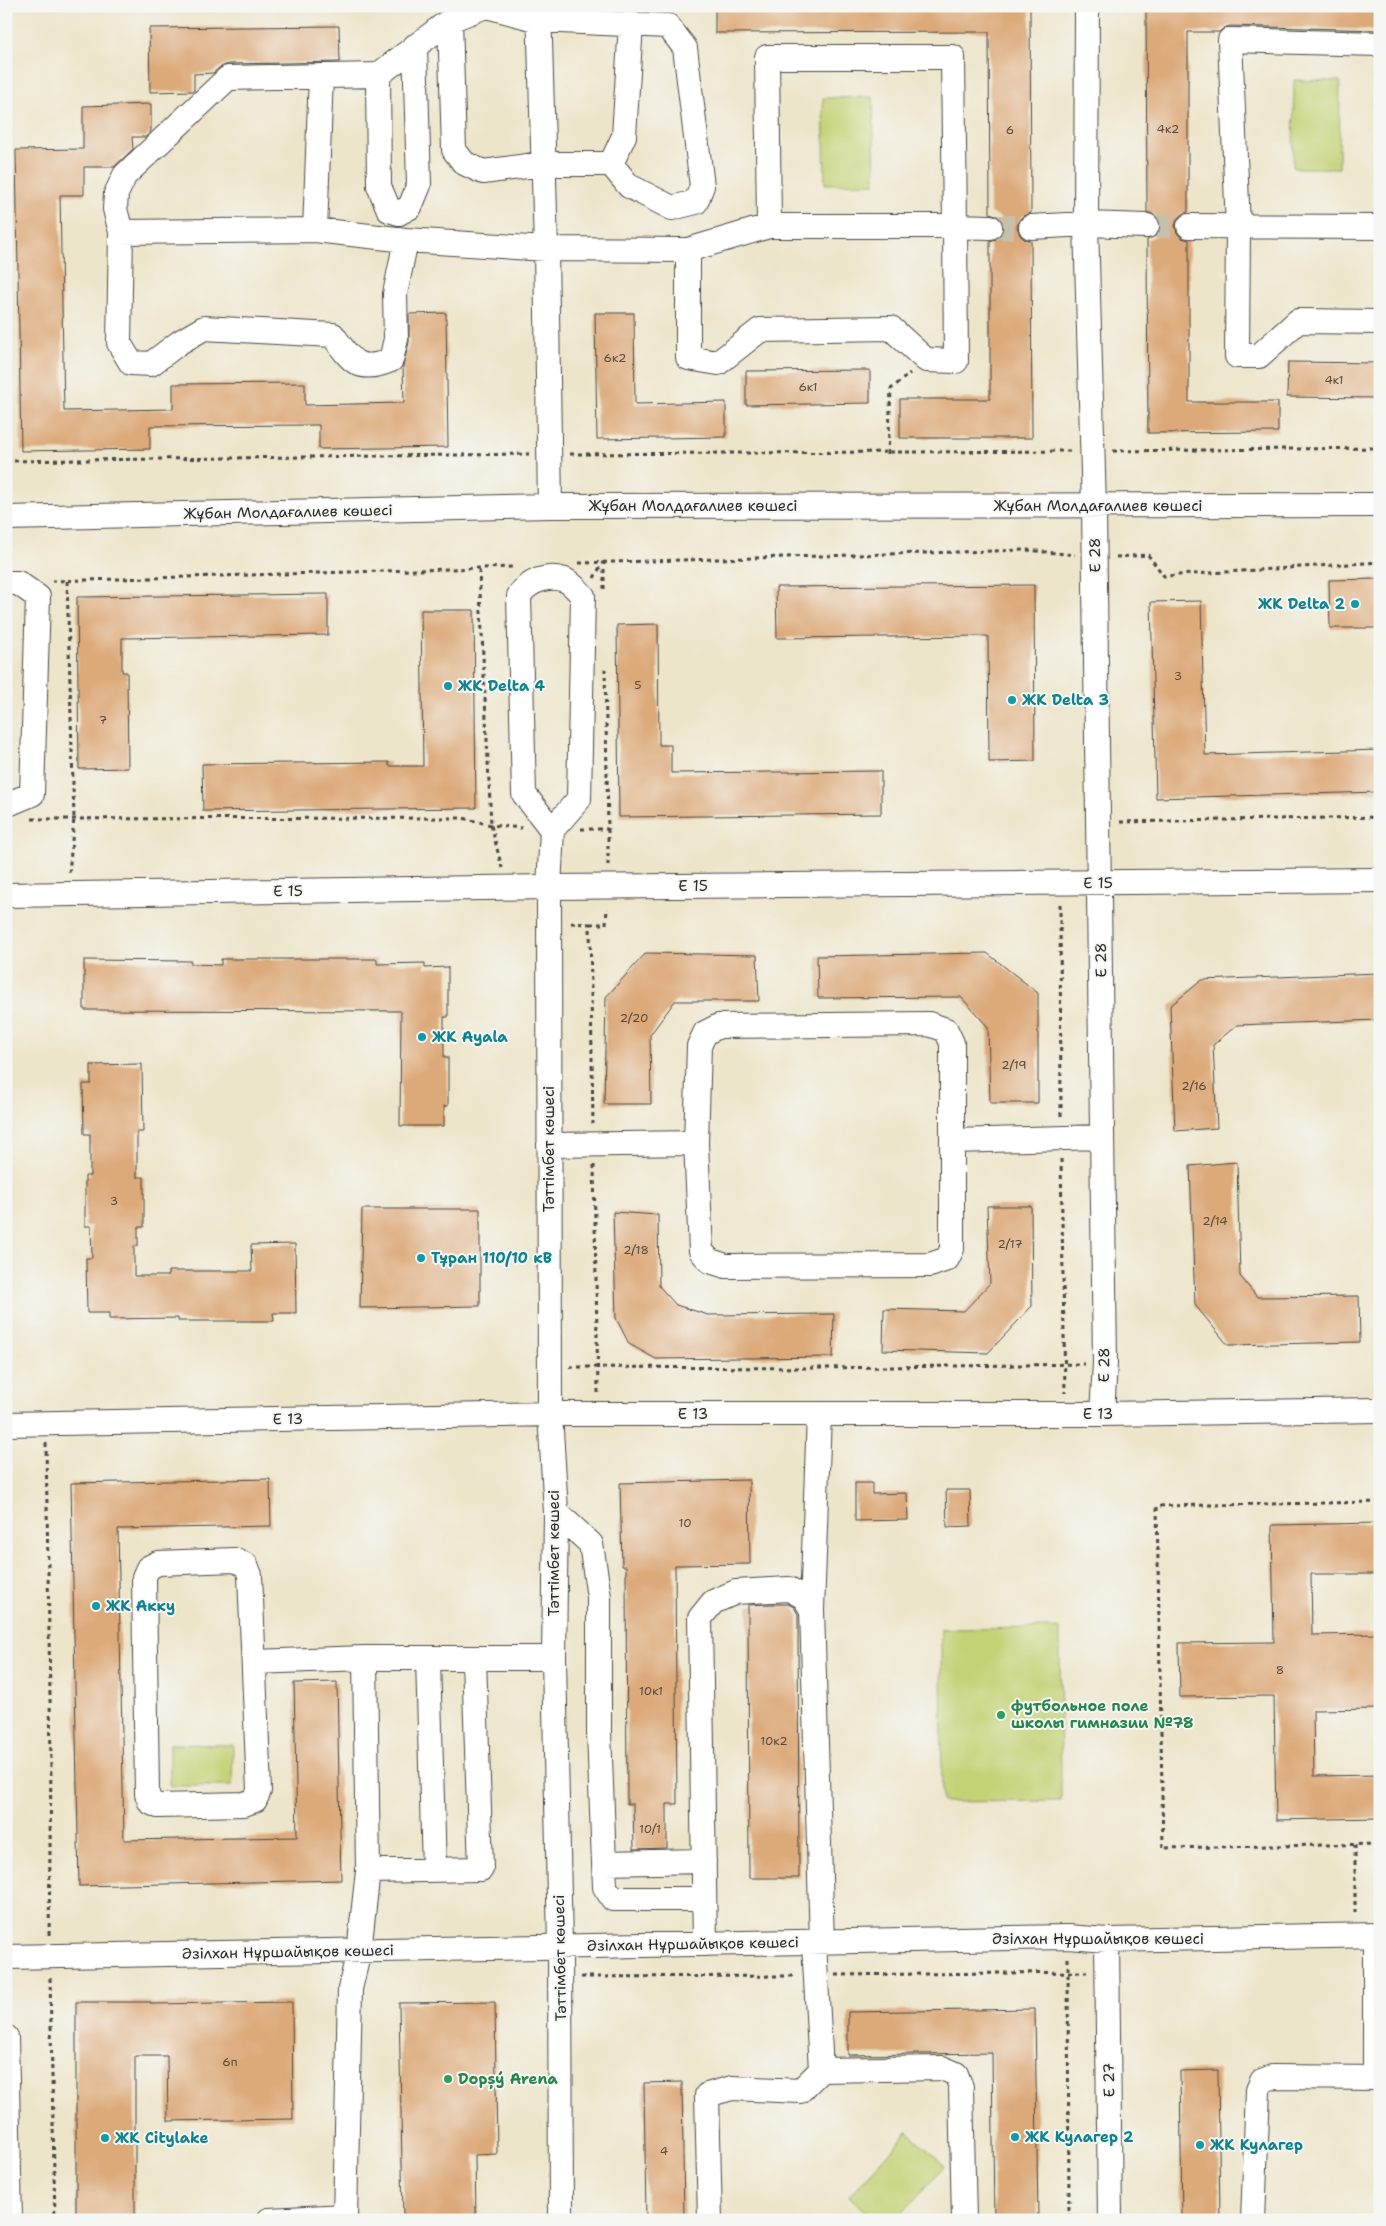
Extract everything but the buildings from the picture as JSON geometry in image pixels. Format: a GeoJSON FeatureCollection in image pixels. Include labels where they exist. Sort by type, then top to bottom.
{"type":"FeatureCollection","features":[{"type":"Feature","properties":{"kind":"street"},"geometry":{"type":"LineString","coordinates":[[406,240],[395,294],[396,338],[391,360],[374,368],[351,361],[333,335],[204,328],[180,342],[151,364],[131,363],[119,343],[121,232],[115,209],[116,194],[125,175],[228,78],[378,75],[450,20],[486,6],[631,24],[668,26],[685,48],[702,186],[696,202],[672,208],[629,186],[611,164]]}},
{"type":"Feature","properties":{"kind":"street","name":"E 28"},"geometry":{"type":"LineString","coordinates":[[1087,6],[1086,224],[1094,507],[1100,883],[1105,1363],[1102,1414]]}},
{"type":"Feature","properties":{"kind":"street"},"geometry":{"type":"LineString","coordinates":[[539,13],[546,249],[550,506]]}},
{"type":"Feature","properties":{"kind":"street"},"geometry":{"type":"LineString","coordinates":[[450,20],[454,150],[464,163],[483,172],[542,164],[611,164]]}},
{"type":"Feature","properties":{"kind":"street"},"geometry":{"type":"LineString","coordinates":[[611,164],[624,136],[631,24]]}},
{"type":"Feature","properties":{"kind":"street"},"geometry":{"type":"LineString","coordinates":[[1380,44],[1230,40],[1238,227],[1238,356],[1259,356],[1298,321],[1380,322]]}},
{"type":"Feature","properties":{"kind":"street"},"geometry":{"type":"LineString","coordinates":[[378,75],[379,186],[389,210],[399,213],[410,207],[419,185],[415,46]]}},
{"type":"Feature","properties":{"kind":"street"},"geometry":{"type":"LineString","coordinates":[[688,250],[688,358],[718,363],[760,330],[891,328],[926,360],[956,362],[953,57],[767,57],[769,226]]}},
{"type":"Feature","properties":{"kind":"street"},"geometry":{"type":"LineString","coordinates":[[315,230],[321,76]]}},
{"type":"Feature","properties":{"kind":"street"},"geometry":{"type":"LineString","coordinates":[[1031,227],[1086,224],[1147,226]]}},
{"type":"Feature","properties":{"kind":"street"},"geometry":{"type":"LineString","coordinates":[[121,232],[315,230],[406,240],[546,249],[688,250],[769,226],[990,227]]}},
{"type":"Feature","properties":{"kind":"street"},"geometry":{"type":"LineString","coordinates":[[1188,226],[1380,227]]}},
{"type":"Feature","properties":{"kind":"street","name":"Жұбан Молдағалиев көшесі"},"geometry":{"type":"LineString","coordinates":[[6,518],[550,506],[1094,507],[1380,505]]}},
{"type":"Feature","properties":{"kind":"street"},"geometry":{"type":"LineString","coordinates":[[551,577],[567,581],[583,596],[579,799],[552,830],[524,794],[519,596],[525,586],[551,577]]}},
{"type":"Feature","properties":{"kind":"street"},"geometry":{"type":"LineString","coordinates":[[6,583],[18,583],[38,597],[32,794],[6,805]]}},
{"type":"Feature","properties":{"kind":"street","name":"Тәттімбет көшесі"},"geometry":{"type":"LineString","coordinates":[[552,830],[548,887],[550,1414],[556,1512],[554,1658],[560,1946],[561,2220]]}},
{"type":"Feature","properties":{"kind":"street","name":"E 15"},"geometry":{"type":"LineString","coordinates":[[6,895],[548,887],[1380,880]]}},
{"type":"Feature","properties":{"kind":"street"},"geometry":{"type":"LineString","coordinates":[[929,1024],[946,1030],[952,1043],[953,1141],[952,1249],[947,1260],[930,1265],[726,1266],[710,1261],[701,1251],[696,1143],[699,1046],[705,1033],[719,1026],[929,1024]]}},
{"type":"Feature","properties":{"kind":"street"},"geometry":{"type":"LineString","coordinates":[[953,1141],[1102,1137]]}},
{"type":"Feature","properties":{"kind":"street"},"geometry":{"type":"LineString","coordinates":[[549,1145],[696,1143]]}},
{"type":"Feature","properties":{"kind":"street","name":"E 13"},"geometry":{"type":"LineString","coordinates":[[6,1424],[550,1414],[1102,1414],[1380,1410]]}},
{"type":"Feature","properties":{"kind":"street"},"geometry":{"type":"LineString","coordinates":[[819,1414],[812,1610],[821,2070]]}},
{"type":"Feature","properties":{"kind":"street"},"geometry":{"type":"LineString","coordinates":[[556,1512],[591,1544],[599,1597],[599,1732],[605,1886],[613,1899],[704,1899]]}},
{"type":"Feature","properties":{"kind":"street"},"geometry":{"type":"LineString","coordinates":[[234,1560],[246,1565],[250,1575],[254,1662],[260,1791],[254,1800],[244,1804],[158,1806],[150,1802],[147,1794],[144,1577],[148,1568],[158,1563],[234,1560]]}},
{"type":"Feature","properties":{"kind":"street"},"geometry":{"type":"LineString","coordinates":[[705,1944],[700,1618],[713,1602],[736,1592],[789,1589],[804,1597],[812,1610]]}},
{"type":"Feature","properties":{"kind":"street"},"geometry":{"type":"LineString","coordinates":[[254,1662],[364,1658],[554,1658]]}},
{"type":"Feature","properties":{"kind":"street"},"geometry":{"type":"LineString","coordinates":[[269,2220],[345,2218],[350,1989],[358,1951],[368,1871],[364,1658]]}},
{"type":"Feature","properties":{"kind":"street"},"geometry":{"type":"LineString","coordinates":[[428,1659],[434,1870]]}},
{"type":"Feature","properties":{"kind":"street"},"geometry":{"type":"LineString","coordinates":[[368,1871],[482,1869],[474,1659]]}},
{"type":"Feature","properties":{"kind":"street"},"geometry":{"type":"LineString","coordinates":[[604,1863],[704,1861]]}},
{"type":"Feature","properties":{"kind":"street"},"geometry":{"type":"LineString","coordinates":[[1253,2220],[1258,2090],[1262,2081],[1272,2077],[1377,2078],[1370,1936]]}},
{"type":"Feature","properties":{"kind":"street","name":"Әзілхан Нұршайықов көшесі"},"geometry":{"type":"LineString","coordinates":[[6,1957],[1068,1937],[1107,1940],[1370,1936]]}},
{"type":"Feature","properties":{"kind":"street","name":"E 27"},"geometry":{"type":"LineString","coordinates":[[1107,1940],[1110,2220]]}},
{"type":"Feature","properties":{"kind":"street"},"geometry":{"type":"LineString","coordinates":[[6,2037],[10,2220]]}},
{"type":"Feature","properties":{"kind":"street"},"geometry":{"type":"LineString","coordinates":[[710,2220],[706,2095],[732,2088],[800,2091],[821,2070],[942,2068],[956,2074],[961,2087],[964,2220]]}},
{"type":"Feature","properties":{"kind":"path"},"geometry":{"type":"LineString","coordinates":[[888,454],[891,389],[926,360]]}},
{"type":"Feature","properties":{"kind":"path"},"geometry":{"type":"LineString","coordinates":[[6,461],[550,454],[888,454],[1380,448]]}},
{"type":"Feature","properties":{"kind":"path"},"geometry":{"type":"LineString","coordinates":[[575,563],[1027,550],[1095,558],[1148,555],[1164,576],[1380,562]]}},
{"type":"Feature","properties":{"kind":"path"},"geometry":{"type":"LineString","coordinates":[[44,580],[67,581],[479,570],[518,567]]}},
{"type":"Feature","properties":{"kind":"path"},"geometry":{"type":"LineString","coordinates":[[479,570],[491,825],[508,888]]}},
{"type":"Feature","properties":{"kind":"path"},"geometry":{"type":"LineString","coordinates":[[67,581],[74,818],[68,894]]}},
{"type":"Feature","properties":{"kind":"path"},"geometry":{"type":"LineString","coordinates":[[1099,822],[1380,817]]}},
{"type":"Feature","properties":{"kind":"path"},"geometry":{"type":"LineString","coordinates":[[26,819],[463,818],[491,825],[552,830]]}},
{"type":"Feature","properties":{"kind":"path"},"geometry":{"type":"LineString","coordinates":[[550,1367],[823,1368],[1105,1363]]}},
{"type":"Feature","properties":{"kind":"path"},"geometry":{"type":"LineString","coordinates":[[46,1423],[51,1761],[49,1956],[55,2220]]}},
{"type":"Feature","properties":{"kind":"path"},"geometry":{"type":"LineString","coordinates":[[1380,1502],[1157,1506],[1163,1848],[1380,1844]]}},
{"type":"Feature","properties":{"kind":"path"},"geometry":{"type":"LineString","coordinates":[[1355,1845],[1370,1936]]}},
{"type":"Feature","properties":{"kind":"path"},"geometry":{"type":"LineString","coordinates":[[1068,1937],[1069,2220]]}},
{"type":"Feature","properties":{"kind":"green space"},"geometry":{"type":"Polygon","coordinates":[[[1294,80],[1340,81],[1339,168],[1293,168],[1294,80]]]}},
{"type":"Feature","properties":{"kind":"green space"},"geometry":{"type":"Polygon","coordinates":[[[873,97],[875,183],[825,184],[823,98],[873,97]]]}},
{"type":"Feature","properties":{"kind":"green space","name":"футбольное поле школы гимназии №78"},"geometry":{"type":"Polygon","coordinates":[[[1060,1628],[1061,1801],[942,1802],[941,1629],[1060,1628]]]}},
{"type":"Feature","properties":{"kind":"green space"},"geometry":{"type":"Polygon","coordinates":[[[170,1744],[233,1745],[232,1786],[170,1786],[170,1744]]]}},
{"type":"Feature","properties":{"kind":"green space"},"geometry":{"type":"Polygon","coordinates":[[[908,2132],[945,2166],[896,2220],[874,2220],[849,2196],[908,2132]]]}},
{"type":"Feature","properties":{"kind":"tunnel"},"geometry":{"type":"LineString","coordinates":[[1147,226],[1189,226]]}},
{"type":"Feature","properties":{"kind":"tunnel"},"geometry":{"type":"LineString","coordinates":[[990,227],[1031,227]]}},
{"type":"Feature","properties":{"kind":"place","name":"ЖК Delta 2"},"geometry":{"type":"Point","coordinates":[1355,604]}},
{"type":"Feature","properties":{"kind":"place","name":"ЖК Delta 4"},"geometry":{"type":"Point","coordinates":[448,686]}},
{"type":"Feature","properties":{"kind":"place","name":"ЖК Delta 3"},"geometry":{"type":"Point","coordinates":[1012,700]}},
{"type":"Feature","properties":{"kind":"place","name":"ЖК Ayala"},"geometry":{"type":"Point","coordinates":[422,1037]}},
{"type":"Feature","properties":{"kind":"place","name":"Тұран 110/10 кВ"},"geometry":{"type":"Point","coordinates":[421,1258]}},
{"type":"Feature","properties":{"kind":"place","name":"ЖК Акку"},"geometry":{"type":"Point","coordinates":[96,1606]}},
{"type":"Feature","properties":{"kind":"place","name":"футбольное поле школы гимназии №78"},"geometry":{"type":"Point","coordinates":[1001,1715]}},
{"type":"Feature","properties":{"kind":"place","name":"Dopșý Arena"},"geometry":{"type":"Point","coordinates":[448,2079]}},
{"type":"Feature","properties":{"kind":"place","name":"ЖК Кулагер 2"},"geometry":{"type":"Point","coordinates":[1015,2137]}},
{"type":"Feature","properties":{"kind":"place","name":"ЖК Citylake"},"geometry":{"type":"Point","coordinates":[105,2138]}},
{"type":"Feature","properties":{"kind":"place","name":"ЖК Кулагер"},"geometry":{"type":"Point","coordinates":[1200,2145]}}]}
